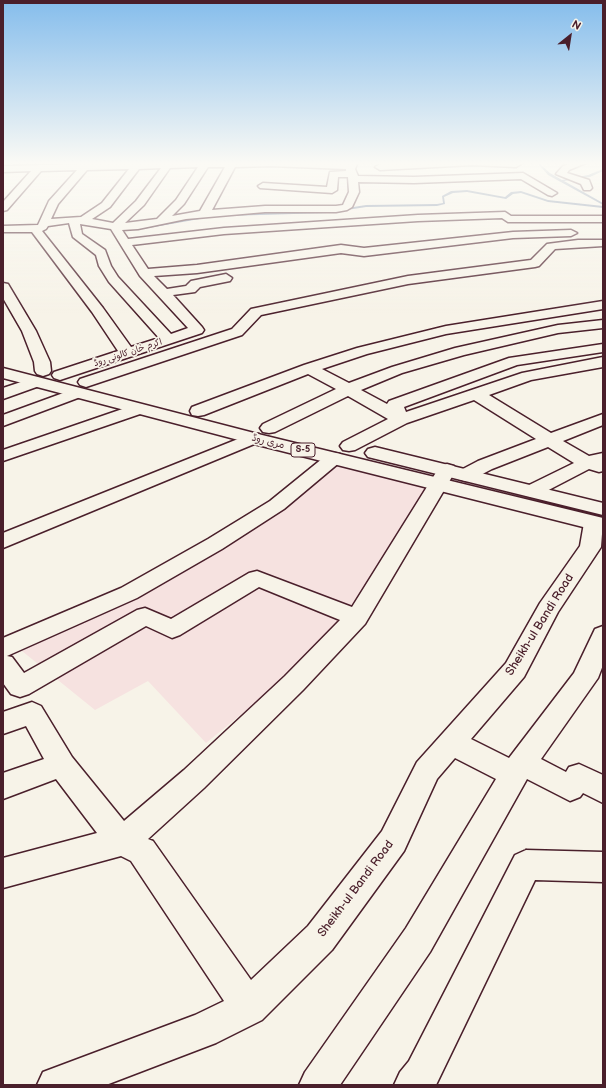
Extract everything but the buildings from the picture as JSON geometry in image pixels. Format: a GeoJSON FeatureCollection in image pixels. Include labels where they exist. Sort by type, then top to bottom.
{"type":"FeatureCollection","features":[{"type":"Feature","properties":{"kind":"main road","name":"مری روڈ"},"geometry":{"type":"LineString","coordinates":[[3,361],[40,376],[82,387],[198,411],[261,433]]}},
{"type":"Feature","properties":{"kind":"main road","name":"مری روڈ"},"geometry":{"type":"LineString","coordinates":[[3,373],[40,376],[60,375],[82,387],[137,409],[261,433],[450,477],[600,519]]}},
{"type":"Feature","properties":{"kind":"main road","name":"مری روڈ"},"geometry":{"type":"LineString","coordinates":[[450,477],[532,491],[600,519]]}},
{"type":"Feature","properties":{"kind":"street"},"geometry":{"type":"LineString","coordinates":[[40,226],[47,213]]}},
{"type":"Feature","properties":{"kind":"street"},"geometry":{"type":"LineString","coordinates":[[3,229],[40,226],[78,220],[91,213]]}},
{"type":"Feature","properties":{"kind":"street"},"geometry":{"type":"LineString","coordinates":[[115,227],[130,213]]}},
{"type":"Feature","properties":{"kind":"street"},"geometry":{"type":"LineString","coordinates":[[160,222],[169,213]]}},
{"type":"Feature","properties":{"kind":"street"},"geometry":{"type":"LineString","coordinates":[[78,220],[115,227],[138,226],[204,214],[219,213]]}},
{"type":"Feature","properties":{"kind":"street"},"geometry":{"type":"LineString","coordinates":[[124,243],[224,231],[418,218],[505,215],[508,219],[603,219]]}},
{"type":"Feature","properties":{"kind":"street"},"geometry":{"type":"LineString","coordinates":[[78,220],[77,235],[100,253],[105,266],[113,279],[136,306],[169,340]]}},
{"type":"Feature","properties":{"kind":"street"},"geometry":{"type":"LineString","coordinates":[[40,226],[51,252],[98,311],[111,332],[127,352]]}},
{"type":"Feature","properties":{"kind":"street"},"geometry":{"type":"LineString","coordinates":[[115,227],[144,273],[164,293],[190,289],[196,284],[240,276],[373,256]]}},
{"type":"Feature","properties":{"kind":"street"},"geometry":{"type":"LineString","coordinates":[[144,273],[205,268],[341,249],[364,252],[513,235],[603,233]]}},
{"type":"Feature","properties":{"kind":"street"},"geometry":{"type":"LineString","coordinates":[[3,421],[82,387],[237,332],[256,312],[408,280],[535,263],[551,246],[578,243],[603,243]]}},
{"type":"Feature","properties":{"kind":"street"},"geometry":{"type":"LineString","coordinates":[[3,287],[29,331],[42,362],[40,376],[3,394]]}},
{"type":"Feature","properties":{"kind":"street","name":"اکرم خان کالونی روڈ"},"geometry":{"type":"LineString","coordinates":[[60,375],[197,330],[164,293]]}},
{"type":"Feature","properties":{"kind":"street"},"geometry":{"type":"LineString","coordinates":[[198,411],[309,368],[362,351],[446,330],[603,305]]}},
{"type":"Feature","properties":{"kind":"street"},"geometry":{"type":"LineString","coordinates":[[4,539],[261,433],[349,389],[397,370],[460,351],[558,329],[603,324]]}},
{"type":"Feature","properties":{"kind":"street"},"geometry":{"type":"LineString","coordinates":[[401,419],[395,405],[514,361],[603,348]]}},
{"type":"Feature","properties":{"kind":"street"},"geometry":{"type":"LineString","coordinates":[[3,648],[129,593],[209,547],[277,505],[342,452],[401,419],[528,376],[603,362]]}},
{"type":"Feature","properties":{"kind":"street"},"geometry":{"type":"LineString","coordinates":[[309,368],[401,419]]}},
{"type":"Feature","properties":{"kind":"street"},"geometry":{"type":"LineString","coordinates":[[476,394],[548,440],[598,463]]}},
{"type":"Feature","properties":{"kind":"street"},"geometry":{"type":"LineString","coordinates":[[3,456],[137,409]]}},
{"type":"Feature","properties":{"kind":"street"},"geometry":{"type":"LineString","coordinates":[[3,873],[98,847],[122,842],[194,779],[294,683],[357,618],[450,477],[603,419]]}},
{"type":"Feature","properties":{"kind":"street"},"geometry":{"type":"LineString","coordinates":[[532,491],[598,463]]}},
{"type":"Feature","properties":{"kind":"street","name":"Sheikh-ul Bandi Road"},"geometry":{"type":"LineString","coordinates":[[56,1085],[203,1030],[249,1007],[320,938],[393,841],[427,771],[515,670],[548,609],[590,547],[600,519]]}},
{"type":"Feature","properties":{"kind":"street"},"geometry":{"type":"LineString","coordinates":[[3,664],[20,687],[145,616],[172,629],[256,578],[357,618]]}},
{"type":"Feature","properties":{"kind":"street"},"geometry":{"type":"LineString","coordinates":[[318,1085],[418,940],[518,768],[585,678],[603,634]]}},
{"type":"Feature","properties":{"kind":"street"},"geometry":{"type":"LineString","coordinates":[[3,723],[32,713],[62,765],[122,842],[142,851],[249,1007]]}},
{"type":"Feature","properties":{"kind":"street"},"geometry":{"type":"LineString","coordinates":[[452,743],[570,788],[579,776],[603,790]]}},
{"type":"Feature","properties":{"kind":"street"},"geometry":{"type":"LineString","coordinates":[[3,786],[62,765]]}},
{"type":"Feature","properties":{"kind":"street"},"geometry":{"type":"LineString","coordinates":[[413,1085],[422,1074],[526,865],[603,867]]}},
{"type":"Feature","properties":{"kind":"shaded area"},"geometry":{"type":"Polygon","coordinates":[[[335,460],[432,489],[352,624],[206,743],[148,681],[95,710],[22,651],[151,577],[335,460]]]}},
{"type":"Feature","properties":{"kind":"waterway"},"geometry":{"type":"LineString","coordinates":[[226,215],[302,213]]}},
{"type":"Feature","properties":{"kind":"waterway"},"geometry":{"type":"LineString","coordinates":[[136,228],[204,217]]}}]}
